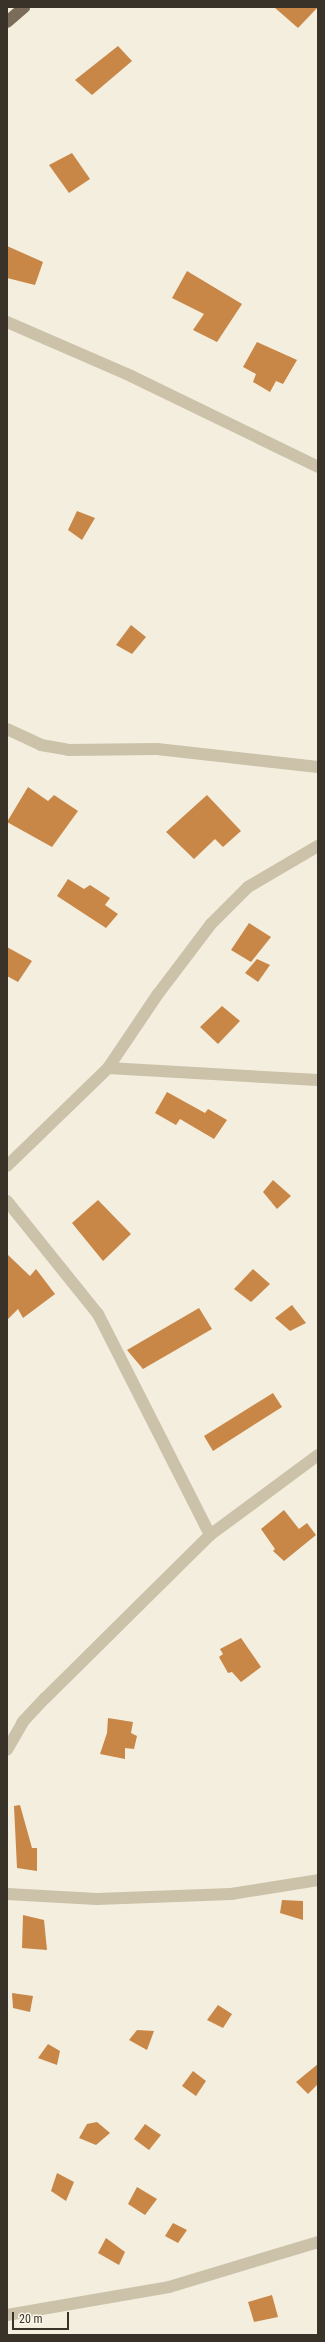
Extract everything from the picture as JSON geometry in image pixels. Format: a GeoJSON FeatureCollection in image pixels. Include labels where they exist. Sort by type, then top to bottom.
{"type":"FeatureCollection","features":[{"type":"Feature","properties":{"kind":"main road"},"geometry":{"type":"LineString","coordinates":[[7,22],[24,7]]}},
{"type":"Feature","properties":{"kind":"street"},"geometry":{"type":"LineString","coordinates":[[7,322],[132,376],[318,467]]}},
{"type":"Feature","properties":{"kind":"street"},"geometry":{"type":"LineString","coordinates":[[7,729],[41,745],[68,750],[157,749],[318,767]]}},
{"type":"Feature","properties":{"kind":"street"},"geometry":{"type":"LineString","coordinates":[[7,1166],[108,1068],[158,994],[211,924],[248,886],[318,846]]}},
{"type":"Feature","properties":{"kind":"street"},"geometry":{"type":"LineString","coordinates":[[108,1068],[318,1080]]}},
{"type":"Feature","properties":{"kind":"street"},"geometry":{"type":"LineString","coordinates":[[7,1201],[98,1314],[210,1535]]}},
{"type":"Feature","properties":{"kind":"street"},"geometry":{"type":"LineString","coordinates":[[7,1750],[23,1722],[45,1698],[210,1535],[318,1455]]}},
{"type":"Feature","properties":{"kind":"street"},"geometry":{"type":"LineString","coordinates":[[7,1894],[97,1899],[231,1894],[318,1880]]}},
{"type":"Feature","properties":{"kind":"street"},"geometry":{"type":"LineString","coordinates":[[7,2315],[169,2287],[318,2242]]}},
{"type":"Feature","properties":{"kind":"building"},"geometry":{"type":"Polygon","coordinates":[[[274,7],[318,7],[298,28],[274,7]]]}},
{"type":"Feature","properties":{"kind":"building"},"geometry":{"type":"Polygon","coordinates":[[[118,46],[132,61],[92,95],[75,80],[118,46]]]}},
{"type":"Feature","properties":{"kind":"building"},"geometry":{"type":"Polygon","coordinates":[[[72,153],[90,179],[69,193],[49,165],[72,153]]]}},
{"type":"Feature","properties":{"kind":"building"},"geometry":{"type":"Polygon","coordinates":[[[7,246],[43,262],[35,285],[7,278],[7,246]]]}},
{"type":"Feature","properties":{"kind":"building"},"geometry":{"type":"Polygon","coordinates":[[[187,271],[242,304],[217,342],[193,330],[204,314],[172,298],[187,271]]]}},
{"type":"Feature","properties":{"kind":"building"},"geometry":{"type":"Polygon","coordinates":[[[257,342],[297,360],[283,384],[276,381],[270,392],[253,382],[256,374],[243,367],[257,342]]]}},
{"type":"Feature","properties":{"kind":"building"},"geometry":{"type":"Polygon","coordinates":[[[77,511],[95,518],[82,540],[68,530],[77,511]]]}},
{"type":"Feature","properties":{"kind":"building"},"geometry":{"type":"Polygon","coordinates":[[[131,625],[146,637],[132,654],[116,645],[131,625]]]}},
{"type":"Feature","properties":{"kind":"building"},"geometry":{"type":"Polygon","coordinates":[[[28,787],[48,801],[54,795],[78,811],[52,847],[7,822],[28,787]]]}},
{"type":"Feature","properties":{"kind":"building"},"geometry":{"type":"Polygon","coordinates":[[[207,795],[241,831],[223,847],[215,839],[194,859],[166,832],[207,795]]]}},
{"type":"Feature","properties":{"kind":"building"},"geometry":{"type":"Polygon","coordinates":[[[68,879],[84,889],[90,885],[110,898],[105,905],[118,914],[106,928],[57,896],[68,879]]]}},
{"type":"Feature","properties":{"kind":"building"},"geometry":{"type":"Polygon","coordinates":[[[249,923],[271,937],[251,962],[231,950],[249,923]]]}},
{"type":"Feature","properties":{"kind":"building"},"geometry":{"type":"Polygon","coordinates":[[[7,947],[32,961],[18,982],[7,976],[7,947]]]}},
{"type":"Feature","properties":{"kind":"building"},"geometry":{"type":"Polygon","coordinates":[[[257,959],[270,965],[258,982],[245,973],[257,959]]]}},
{"type":"Feature","properties":{"kind":"building"},"geometry":{"type":"Polygon","coordinates":[[[222,1006],[240,1021],[218,1044],[200,1027],[222,1006]]]}},
{"type":"Feature","properties":{"kind":"building"},"geometry":{"type":"Polygon","coordinates":[[[167,1092],[205,1113],[208,1109],[227,1120],[214,1139],[180,1119],[176,1125],[155,1113],[167,1092]]]}},
{"type":"Feature","properties":{"kind":"building"},"geometry":{"type":"Polygon","coordinates":[[[273,1180],[291,1196],[277,1209],[263,1192],[273,1180]]]}},
{"type":"Feature","properties":{"kind":"building"},"geometry":{"type":"Polygon","coordinates":[[[98,1200],[131,1234],[103,1261],[72,1223],[98,1200]]]}},
{"type":"Feature","properties":{"kind":"building"},"geometry":{"type":"Polygon","coordinates":[[[7,1254],[30,1276],[36,1269],[55,1294],[23,1318],[18,1309],[7,1320],[7,1254]]]}},
{"type":"Feature","properties":{"kind":"building"},"geometry":{"type":"Polygon","coordinates":[[[253,1269],[270,1284],[251,1302],[234,1289],[253,1269]]]}},
{"type":"Feature","properties":{"kind":"building"},"geometry":{"type":"Polygon","coordinates":[[[292,1305],[306,1323],[290,1331],[275,1318],[292,1305]]]}},
{"type":"Feature","properties":{"kind":"building"},"geometry":{"type":"Polygon","coordinates":[[[199,1308],[212,1329],[143,1369],[127,1350],[199,1308]]]}},
{"type":"Feature","properties":{"kind":"building"},"geometry":{"type":"Polygon","coordinates":[[[273,1393],[282,1407],[213,1451],[204,1436],[273,1393]]]}},
{"type":"Feature","properties":{"kind":"building"},"geometry":{"type":"Polygon","coordinates":[[[284,1510],[299,1529],[307,1523],[316,1535],[284,1561],[273,1551],[275,1549],[261,1529],[284,1510]]]}},
{"type":"Feature","properties":{"kind":"building"},"geometry":{"type":"Polygon","coordinates":[[[241,1638],[261,1667],[241,1682],[232,1672],[228,1673],[219,1657],[223,1654],[220,1649],[241,1638]]]}},
{"type":"Feature","properties":{"kind":"building"},"geometry":{"type":"Polygon","coordinates":[[[108,1718],[133,1722],[131,1733],[137,1736],[134,1749],[125,1748],[125,1759],[100,1754],[107,1733],[108,1718]]]}},
{"type":"Feature","properties":{"kind":"building"},"geometry":{"type":"Polygon","coordinates":[[[20,1805],[32,1848],[37,1848],[37,1871],[17,1868],[14,1806],[20,1805]]]}},
{"type":"Feature","properties":{"kind":"building"},"geometry":{"type":"Polygon","coordinates":[[[282,1900],[303,1901],[303,1920],[280,1913],[282,1900]]]}},
{"type":"Feature","properties":{"kind":"building"},"geometry":{"type":"Polygon","coordinates":[[[23,1915],[44,1920],[47,1950],[22,1948],[23,1915]]]}},
{"type":"Feature","properties":{"kind":"building"},"geometry":{"type":"Polygon","coordinates":[[[12,1993],[33,1996],[30,2012],[13,2008],[12,1993]]]}},
{"type":"Feature","properties":{"kind":"building"},"geometry":{"type":"Polygon","coordinates":[[[218,2005],[232,2014],[223,2028],[207,2020],[218,2005]]]}},
{"type":"Feature","properties":{"kind":"building"},"geometry":{"type":"Polygon","coordinates":[[[137,2030],[154,2031],[147,2050],[129,2040],[137,2030]]]}},
{"type":"Feature","properties":{"kind":"building"},"geometry":{"type":"Polygon","coordinates":[[[48,2044],[60,2051],[57,2065],[38,2058],[48,2044]]]}},
{"type":"Feature","properties":{"kind":"building"},"geometry":{"type":"Polygon","coordinates":[[[318,2064],[318,2084],[308,2094],[296,2082],[318,2064]]]}},
{"type":"Feature","properties":{"kind":"building"},"geometry":{"type":"Polygon","coordinates":[[[193,2071],[206,2081],[196,2096],[182,2086],[193,2071]]]}},
{"type":"Feature","properties":{"kind":"building"},"geometry":{"type":"Polygon","coordinates":[[[97,2122],[110,2133],[96,2145],[79,2138],[87,2124],[97,2122]]]}},
{"type":"Feature","properties":{"kind":"building"},"geometry":{"type":"Polygon","coordinates":[[[145,2124],[161,2135],[149,2150],[134,2139],[145,2124]]]}},
{"type":"Feature","properties":{"kind":"building"},"geometry":{"type":"Polygon","coordinates":[[[57,2173],[74,2182],[66,2201],[51,2191],[57,2173]]]}},
{"type":"Feature","properties":{"kind":"building"},"geometry":{"type":"Polygon","coordinates":[[[137,2187],[157,2199],[145,2215],[128,2204],[137,2187]]]}},
{"type":"Feature","properties":{"kind":"building"},"geometry":{"type":"Polygon","coordinates":[[[173,2223],[187,2230],[178,2243],[165,2236],[173,2223]]]}},
{"type":"Feature","properties":{"kind":"building"},"geometry":{"type":"Polygon","coordinates":[[[106,2238],[125,2252],[119,2265],[98,2253],[106,2238]]]}},
{"type":"Feature","properties":{"kind":"building"},"geometry":{"type":"Polygon","coordinates":[[[272,2295],[278,2317],[254,2322],[248,2302],[272,2295]]]}}]}
